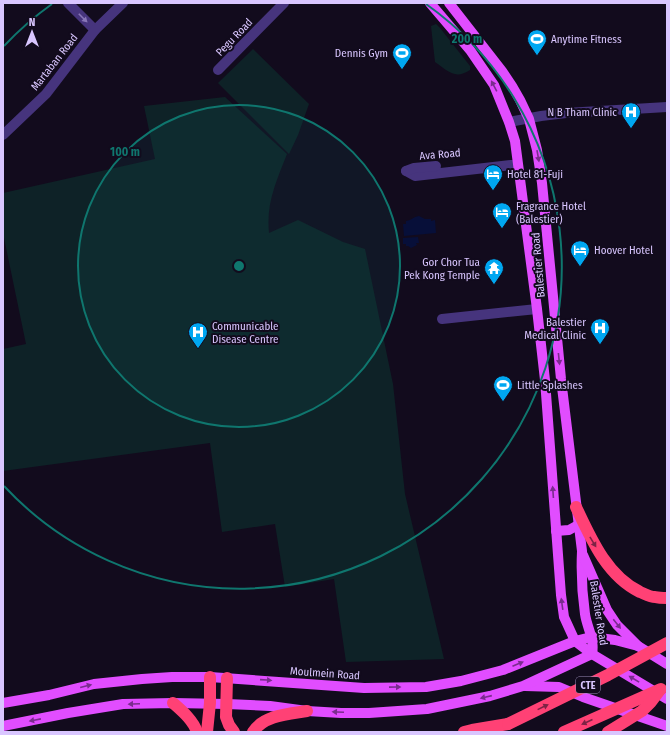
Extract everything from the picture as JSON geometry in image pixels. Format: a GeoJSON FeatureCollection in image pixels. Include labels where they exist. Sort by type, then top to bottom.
{"type":"FeatureCollection","features":[{"type":"Feature","properties":{"kind":"highway"},"geometry":{"type":"LineString","coordinates":[[576,508],[591,540],[619,578],[634,588],[653,597],[667,598]]}},
{"type":"Feature","properties":{"kind":"highway","name":"CTE"},"geometry":{"type":"LineString","coordinates":[[493,732],[608,675],[667,643]]}},
{"type":"Feature","properties":{"kind":"highway"},"geometry":{"type":"LineString","coordinates":[[207,732],[210,703],[210,677]]}},
{"type":"Feature","properties":{"kind":"highway"},"geometry":{"type":"LineString","coordinates":[[227,678],[226,717],[234,732]]}},
{"type":"Feature","properties":{"kind":"highway"},"geometry":{"type":"LineString","coordinates":[[564,732],[665,691]]}},
{"type":"Feature","properties":{"kind":"highway"},"geometry":{"type":"LineString","coordinates":[[608,732],[642,711],[665,691]]}},
{"type":"Feature","properties":{"kind":"highway"},"geometry":{"type":"LineString","coordinates":[[173,703],[191,720],[197,732]]}},
{"type":"Feature","properties":{"kind":"highway"},"geometry":{"type":"LineString","coordinates":[[254,732],[259,725],[274,717],[307,711]]}},
{"type":"Feature","properties":{"kind":"highway"},"geometry":{"type":"LineString","coordinates":[[464,732],[508,724]]}},
{"type":"Feature","properties":{"kind":"main road","name":"Balestier Road"},"geometry":{"type":"LineString","coordinates":[[430,3],[470,50],[494,85],[509,122],[515,142],[538,309],[564,617],[575,641],[592,654],[665,691]]}},
{"type":"Feature","properties":{"kind":"main road","name":"Balestier Road"},"geometry":{"type":"LineString","coordinates":[[449,3],[502,71],[520,100],[528,118],[537,150],[542,183],[561,379],[582,551],[581,575],[585,616],[594,646],[592,654]]}},
{"type":"Feature","properties":{"kind":"main road"},"geometry":{"type":"LineString","coordinates":[[556,531],[569,530],[578,525]]}},
{"type":"Feature","properties":{"kind":"main road","name":"Balestier Road"},"geometry":{"type":"LineString","coordinates":[[582,551],[607,610],[616,625],[638,646],[667,664]]}},
{"type":"Feature","properties":{"kind":"main road","name":"Moulmein Road"},"geometry":{"type":"LineString","coordinates":[[3,703],[48,695],[94,684],[123,680],[164,678],[210,677],[364,688],[426,687],[462,681],[503,670],[575,641],[591,637],[615,640],[638,646]]}},
{"type":"Feature","properties":{"kind":"main road"},"geometry":{"type":"LineString","coordinates":[[3,726],[123,704],[210,703],[270,706],[307,711],[369,713],[427,709],[490,696],[523,686],[592,654]]}},
{"type":"Feature","properties":{"kind":"main road"},"geometry":{"type":"LineString","coordinates":[[523,686],[559,687],[583,697],[667,726]]}},
{"type":"Feature","properties":{"kind":"street"},"geometry":{"type":"LineString","coordinates":[[68,3],[95,30]]}},
{"type":"Feature","properties":{"kind":"street","name":"Martaban Road"},"geometry":{"type":"LineString","coordinates":[[3,135],[46,94],[95,30],[123,3]]}},
{"type":"Feature","properties":{"kind":"street","name":"Pegu Road"},"geometry":{"type":"LineString","coordinates":[[218,70],[284,3]]}},
{"type":"Feature","properties":{"kind":"street"},"geometry":{"type":"LineString","coordinates":[[509,122],[566,113],[667,107]]}},
{"type":"Feature","properties":{"kind":"street","name":"Ava Road"},"geometry":{"type":"LineString","coordinates":[[510,159],[518,161],[504,166],[414,176],[406,171],[414,168],[510,159]]}},
{"type":"Feature","properties":{"kind":"street","name":"Balestier Road"},"geometry":{"type":"LineString","coordinates":[[442,319],[538,309]]}},
{"type":"Feature","properties":{"kind":"green space"},"geometry":{"type":"Polygon","coordinates":[[[436,24],[470,66],[470,70],[465,73],[456,74],[448,71],[435,62],[431,26],[436,24]]]}},
{"type":"Feature","properties":{"kind":"green space"},"geometry":{"type":"Polygon","coordinates":[[[253,49],[309,104],[298,135],[289,154],[218,83],[253,49]]]}},
{"type":"Feature","properties":{"kind":"green space","name":"Communicable Disease Centre"},"geometry":{"type":"Polygon","coordinates":[[[225,97],[287,154],[270,202],[268,222],[269,233],[298,220],[343,242],[365,249],[393,384],[405,494],[444,659],[346,662],[334,579],[285,587],[275,524],[222,532],[210,443],[3,471],[3,349],[26,344],[3,233],[3,193],[155,159],[144,106],[225,97]]]}},
{"type":"Feature","properties":{"kind":"shaded area"},"geometry":{"type":"Polygon","coordinates":[[[419,216],[425,219],[431,219],[431,221],[435,220],[436,233],[404,236],[403,224],[406,224],[406,221],[419,216]]]}},
{"type":"Feature","properties":{"kind":"shaded area"},"geometry":{"type":"Polygon","coordinates":[[[418,237],[419,243],[416,243],[417,245],[411,248],[406,246],[406,244],[403,244],[403,238],[418,237]]]}},
{"type":"Feature","properties":{"kind":"place","name":"Anytime Fitness"},"geometry":{"type":"Point","coordinates":[537,56]}},
{"type":"Feature","properties":{"kind":"place","name":"Dennis Gym"},"geometry":{"type":"Point","coordinates":[402,70]}},
{"type":"Feature","properties":{"kind":"place","name":"N B Tham Clinic"},"geometry":{"type":"Point","coordinates":[631,129]}},
{"type":"Feature","properties":{"kind":"place","name":"Hotel 81-Fuji"},"geometry":{"type":"Point","coordinates":[493,191]}},
{"type":"Feature","properties":{"kind":"place","name":"Fragrance Hotel (Balestier)"},"geometry":{"type":"Point","coordinates":[502,229]}},
{"type":"Feature","properties":{"kind":"place","name":"Hoover Hotel"},"geometry":{"type":"Point","coordinates":[580,267]}},
{"type":"Feature","properties":{"kind":"place","name":"Gor Chor Tua Pek Kong Temple"},"geometry":{"type":"Point","coordinates":[494,285]}},
{"type":"Feature","properties":{"kind":"place","name":"Balestier Medical Clinic"},"geometry":{"type":"Point","coordinates":[600,345]}},
{"type":"Feature","properties":{"kind":"place","name":"Communicable Disease Centre"},"geometry":{"type":"Point","coordinates":[198,349]}},
{"type":"Feature","properties":{"kind":"place","name":"Little Splashes"},"geometry":{"type":"Point","coordinates":[503,402]}}]}
